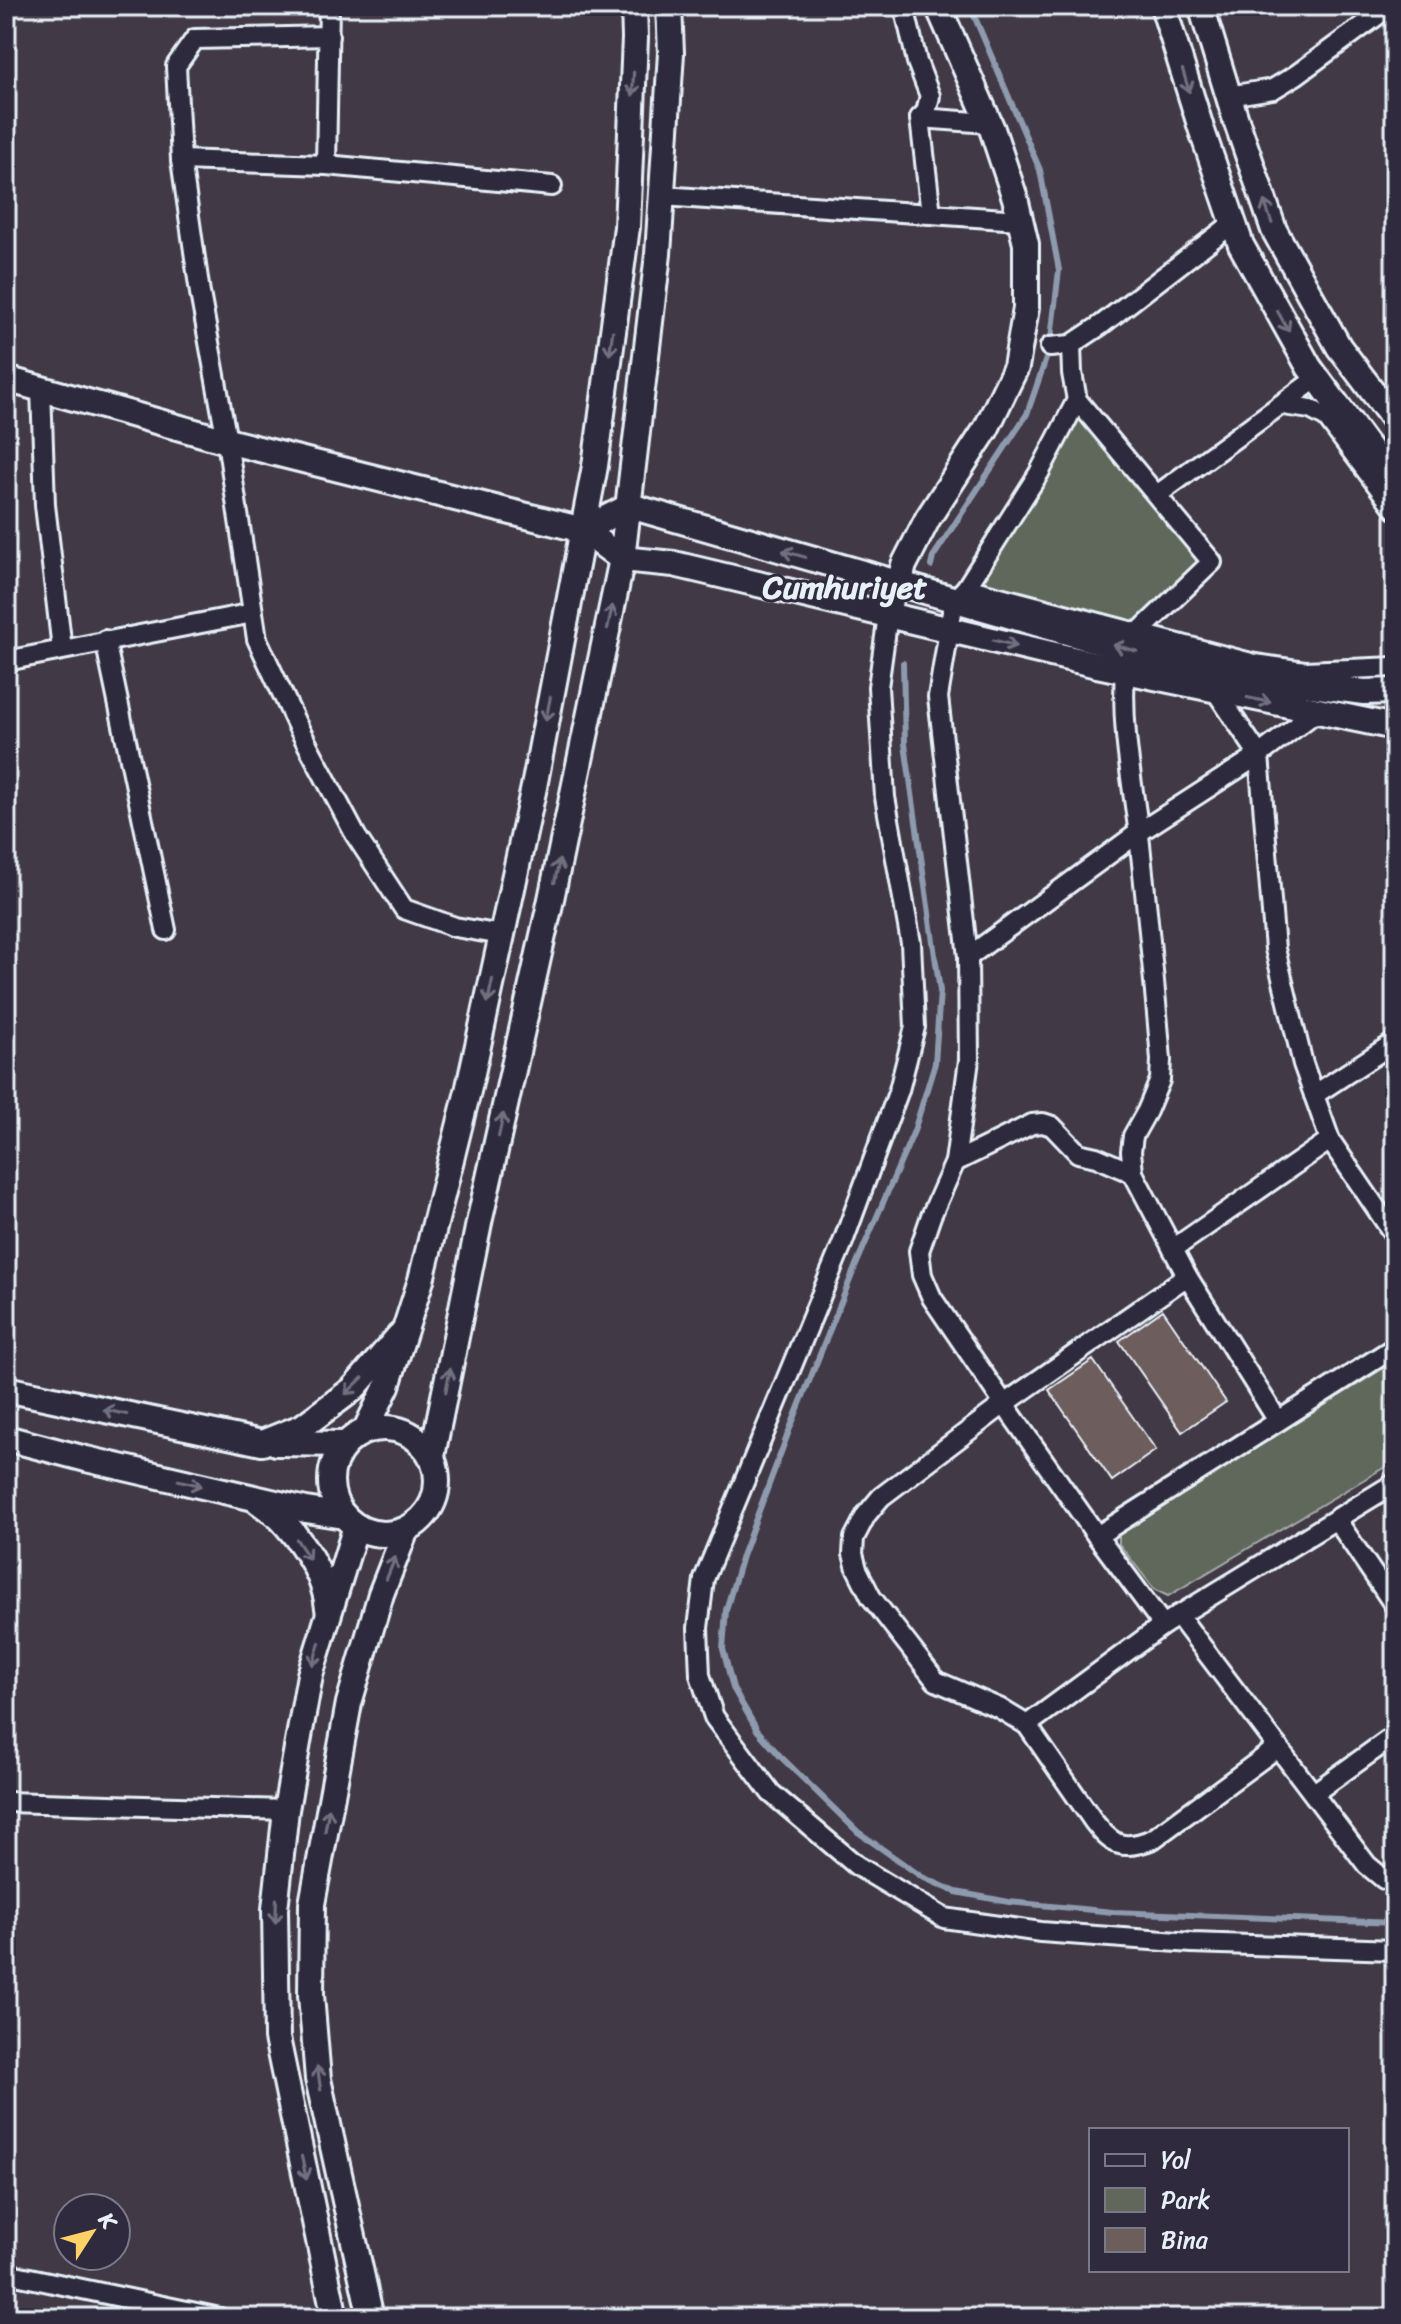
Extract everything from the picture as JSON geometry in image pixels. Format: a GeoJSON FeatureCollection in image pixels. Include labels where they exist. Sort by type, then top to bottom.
{"type":"FeatureCollection","features":[{"type":"Feature","properties":{"kind":"main road"},"geometry":{"type":"LineString","coordinates":[[350,1521],[336,1503],[331,1488],[332,1472],[336,1457],[355,1438],[387,1386],[421,1280],[469,1087],[534,787],[595,466],[627,227],[634,6]]}},
{"type":"Feature","properties":{"kind":"main road"},"geometry":{"type":"LineString","coordinates":[[432,1456],[622,559],[658,254],[671,53],[669,6]]}},
{"type":"Feature","properties":{"kind":"main road"},"geometry":{"type":"LineString","coordinates":[[899,584],[904,565],[928,518],[986,429],[1016,367],[1026,308],[1026,244],[1020,220],[989,123],[938,6]]}},
{"type":"Feature","properties":{"kind":"main road"},"geometry":{"type":"LineString","coordinates":[[1163,6],[1241,245],[1317,378],[1395,484]]}},
{"type":"Feature","properties":{"kind":"main road"},"geometry":{"type":"LineString","coordinates":[[1201,6],[1274,230],[1339,347],[1395,421]]}},
{"type":"Feature","properties":{"kind":"main road"},"geometry":{"type":"LineString","coordinates":[[6,379],[227,441],[583,530],[622,559],[674,564],[1125,671],[1395,727]]}},
{"type":"Feature","properties":{"kind":"main road"},"geometry":{"type":"LineString","coordinates":[[583,530],[630,506],[899,584],[960,594],[1133,651],[1235,675],[1364,692],[1395,691]]}},
{"type":"Feature","properties":{"kind":"main road"},"geometry":{"type":"LineString","coordinates":[[262,1443],[302,1427],[353,1389],[406,1328]]}},
{"type":"Feature","properties":{"kind":"main road"},"geometry":{"type":"LineString","coordinates":[[6,1389],[262,1443],[355,1438],[380,1427],[396,1428],[423,1444],[432,1456],[437,1473],[437,1490],[431,1507],[421,1521],[406,1530],[389,1534],[372,1533],[350,1521],[6,1438]]}},
{"type":"Feature","properties":{"kind":"main road"},"geometry":{"type":"LineString","coordinates":[[254,1498],[284,1521],[320,1575],[329,1613]]}},
{"type":"Feature","properties":{"kind":"main road"},"geometry":{"type":"LineString","coordinates":[[335,2318],[277,2038],[275,1909],[286,1810],[310,1675],[329,1613],[350,1521]]}},
{"type":"Feature","properties":{"kind":"main road"},"geometry":{"type":"LineString","coordinates":[[371,2318],[318,2079],[311,1995],[312,1904],[349,1703],[381,1594],[406,1530]]}},
{"type":"Feature","properties":{"kind":"street"},"geometry":{"type":"LineString","coordinates":[[326,165],[329,6]]}},
{"type":"Feature","properties":{"kind":"street"},"geometry":{"type":"LineString","coordinates":[[904,6],[917,62],[930,96],[926,112],[920,118]]}},
{"type":"Feature","properties":{"kind":"street"},"geometry":{"type":"LineString","coordinates":[[1228,96],[1273,89],[1390,6]]}},
{"type":"Feature","properties":{"kind":"street"},"geometry":{"type":"LineString","coordinates":[[329,36],[195,39],[176,66],[181,160],[257,639],[296,723],[356,836],[404,909],[455,927],[502,935]]}},
{"type":"Feature","properties":{"kind":"street"},"geometry":{"type":"LineString","coordinates":[[920,118],[931,214]]}},
{"type":"Feature","properties":{"kind":"street"},"geometry":{"type":"LineString","coordinates":[[920,118],[989,123]]}},
{"type":"Feature","properties":{"kind":"street"},"geometry":{"type":"LineString","coordinates":[[181,160],[326,165],[552,186]]}},
{"type":"Feature","properties":{"kind":"street"},"geometry":{"type":"LineString","coordinates":[[662,196],[1020,220]]}},
{"type":"Feature","properties":{"kind":"street"},"geometry":{"type":"LineString","coordinates":[[1050,347],[1071,345],[1101,325],[1233,223]]}},
{"type":"Feature","properties":{"kind":"street"},"geometry":{"type":"LineString","coordinates":[[1071,345],[1077,400],[1212,562],[1138,633]]}},
{"type":"Feature","properties":{"kind":"street"},"geometry":{"type":"LineString","coordinates":[[1157,495],[1317,378]]}},
{"type":"Feature","properties":{"kind":"street"},"geometry":{"type":"LineString","coordinates":[[41,389],[45,505],[62,649]]}},
{"type":"Feature","properties":{"kind":"street"},"geometry":{"type":"LineString","coordinates":[[1077,400],[1039,473],[960,594],[948,630],[938,697],[968,957],[969,1060],[955,1162],[919,1251],[922,1275],[932,1298],[1097,1536],[1278,1747],[1367,1865],[1384,1879],[1395,1882]]}},
{"type":"Feature","properties":{"kind":"street"},"geometry":{"type":"LineString","coordinates":[[1283,405],[1310,409],[1327,418],[1395,509]]}},
{"type":"Feature","properties":{"kind":"street"},"geometry":{"type":"LineString","coordinates":[[899,584],[888,615],[878,687],[885,797],[911,943],[915,1027],[899,1090],[843,1242],[704,1579],[698,1628],[700,1675],[714,1717],[771,1793],[856,1865],[944,1918],[1071,1934],[1192,1943],[1395,1950]]}},
{"type":"Feature","properties":{"kind":"street"},"geometry":{"type":"LineString","coordinates":[[960,594],[1138,633],[1255,664],[1305,671],[1395,667]]}},
{"type":"Feature","properties":{"kind":"street"},"geometry":{"type":"LineString","coordinates":[[6,661],[253,613]]}},
{"type":"Feature","properties":{"kind":"street"},"geometry":{"type":"LineString","coordinates":[[105,640],[166,930]]}},
{"type":"Feature","properties":{"kind":"street"},"geometry":{"type":"LineString","coordinates":[[1125,671],[1124,730],[1138,833],[1161,1060],[1160,1080],[1133,1136],[1133,1173],[1187,1276],[1278,1421]]}},
{"type":"Feature","properties":{"kind":"street"},"geometry":{"type":"LineString","coordinates":[[1215,690],[1259,755],[1275,949],[1303,1064],[1330,1140],[1395,1236]]}},
{"type":"Feature","properties":{"kind":"street"},"geometry":{"type":"LineString","coordinates":[[968,957],[1138,833],[1259,755],[1316,712]]}},
{"type":"Feature","properties":{"kind":"street"},"geometry":{"type":"LineString","coordinates":[[1314,1095],[1395,1042]]}},
{"type":"Feature","properties":{"kind":"street"},"geometry":{"type":"LineString","coordinates":[[955,1162],[1032,1124],[1043,1123],[1052,1126],[1078,1153],[1133,1173]]}},
{"type":"Feature","properties":{"kind":"street"},"geometry":{"type":"LineString","coordinates":[[1173,1249],[1330,1140]]}},
{"type":"Feature","properties":{"kind":"street"},"geometry":{"type":"LineString","coordinates":[[1187,1276],[1004,1404],[881,1497],[866,1515],[854,1538],[853,1554],[871,1597],[936,1681],[999,1708],[1027,1725],[1094,1822],[1106,1837],[1119,1845],[1137,1846],[1153,1839],[1278,1747]]}},
{"type":"Feature","properties":{"kind":"street"},"geometry":{"type":"LineString","coordinates":[[1097,1536],[1395,1347]]}},
{"type":"Feature","properties":{"kind":"street"},"geometry":{"type":"LineString","coordinates":[[1027,1725],[1171,1620],[1395,1483]]}},
{"type":"Feature","properties":{"kind":"street"},"geometry":{"type":"LineString","coordinates":[[1336,1519],[1395,1606]]}},
{"type":"Feature","properties":{"kind":"street"},"geometry":{"type":"LineString","coordinates":[[1314,1793],[1395,1735]]}},
{"type":"Feature","properties":{"kind":"street"},"geometry":{"type":"LineString","coordinates":[[6,1802],[286,1810]]}},
{"type":"Feature","properties":{"kind":"street"},"geometry":{"type":"LineString","coordinates":[[6,2273],[220,2318]]}},
{"type":"Feature","properties":{"kind":"green space"},"geometry":{"type":"Polygon","coordinates":[[[1078,408],[1207,563],[1138,630],[973,585],[1078,408]]]}},
{"type":"Feature","properties":{"kind":"green space"},"geometry":{"type":"Polygon","coordinates":[[[1395,1361],[1395,1461],[1168,1596],[1155,1590],[1119,1544],[1119,1534],[1395,1361]]]}},
{"type":"Feature","properties":{"kind":"building"},"geometry":{"type":"Polygon","coordinates":[[[1163,1310],[1226,1402],[1182,1432],[1119,1341],[1163,1310]]]}},
{"type":"Feature","properties":{"kind":"building"},"geometry":{"type":"Polygon","coordinates":[[[1093,1360],[1156,1450],[1112,1481],[1049,1390],[1093,1360]]]}},
{"type":"Feature","properties":{"kind":"waterway"},"geometry":{"type":"LineString","coordinates":[[931,566],[933,557],[1027,414],[1050,347],[1059,270],[1040,170],[970,6]]}},
{"type":"Feature","properties":{"kind":"waterway"},"geometry":{"type":"LineString","coordinates":[[903,663],[905,744],[940,991],[935,1063],[914,1131],[856,1265],[742,1556],[726,1610],[723,1649],[733,1688],[757,1730],[858,1832],[922,1877],[956,1892],[1009,1902],[1113,1912],[1395,1923]]}},
{"type":"Feature","properties":{"kind":"district","name":"Cumhuriyet"},"geometry":{"type":"Point","coordinates":[845,587]}}]}
